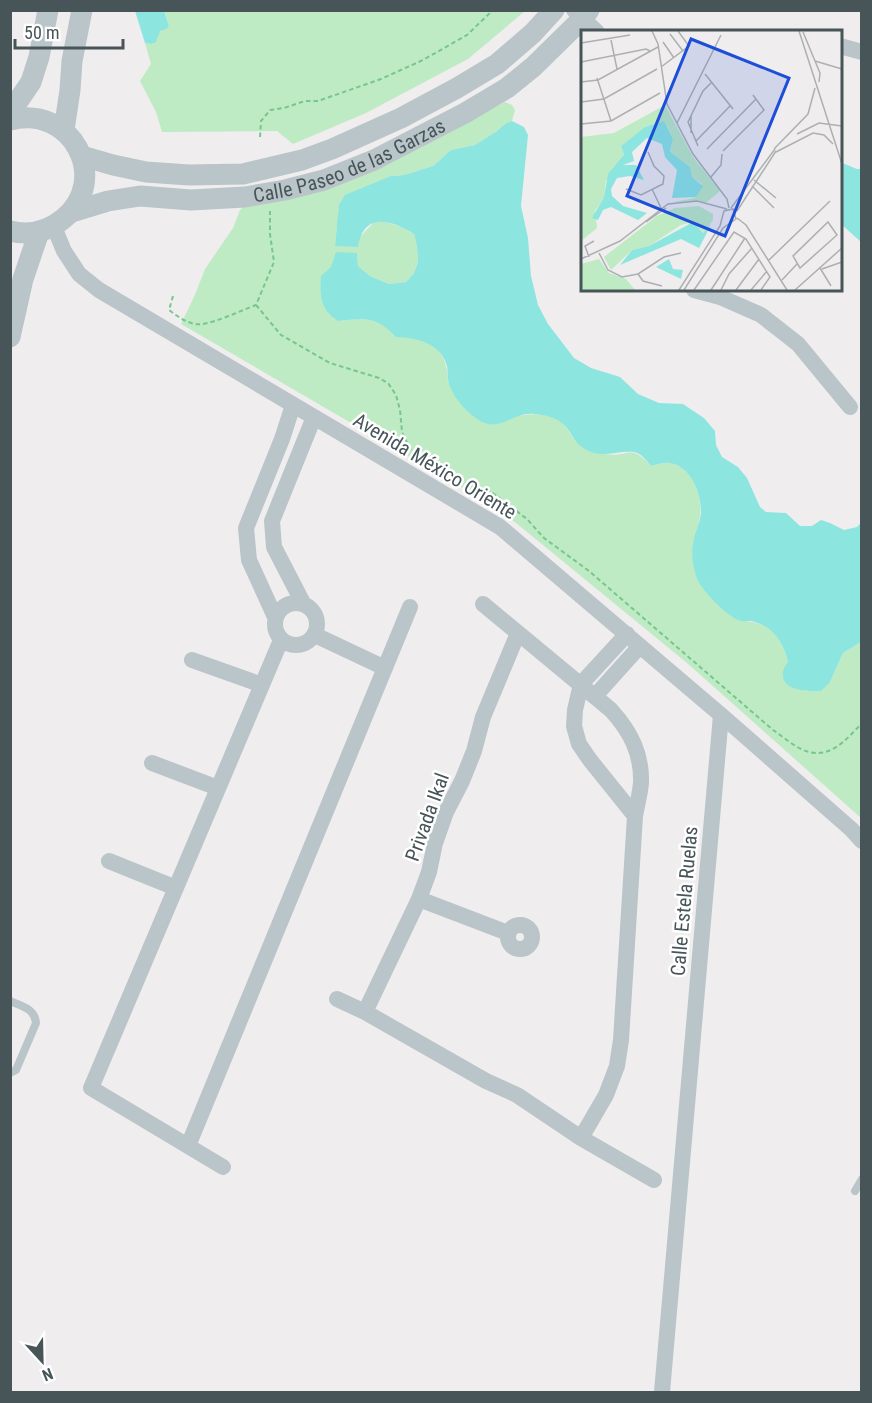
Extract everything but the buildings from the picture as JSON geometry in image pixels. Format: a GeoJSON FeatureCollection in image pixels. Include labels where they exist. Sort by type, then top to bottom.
{"type":"FeatureCollection","features":[{"type":"Feature","properties":{"kind":"street"},"geometry":{"type":"LineString","coordinates":[[10,113],[31,82],[39,57],[48,10]]}},
{"type":"Feature","properties":{"kind":"street"},"geometry":{"type":"LineString","coordinates":[[64,130],[72,61],[82,10]]}},
{"type":"Feature","properties":{"kind":"street","name":"Calle Paseo de las Garzas"},"geometry":{"type":"LineString","coordinates":[[82,156],[146,172],[189,175],[243,174],[302,160],[332,150],[411,113],[457,88],[497,64],[533,33],[554,10]]}},
{"type":"Feature","properties":{"kind":"street","name":"Calle Paseo de las Garzas"},"geometry":{"type":"LineString","coordinates":[[72,212],[108,201],[141,196],[191,200],[245,197],[324,180],[374,160],[465,113],[507,88],[586,18]]}},
{"type":"Feature","properties":{"kind":"street"},"geometry":{"type":"LineString","coordinates":[[842,47],[861,52]]}},
{"type":"Feature","properties":{"kind":"street"},"geometry":{"type":"LineString","coordinates":[[10,120],[35,118],[50,122],[64,130],[75,142],[82,156],[85,171],[80,200],[72,212],[46,230],[21,233],[10,231]]}},
{"type":"Feature","properties":{"kind":"street"},"geometry":{"type":"LineString","coordinates":[[243,174],[245,197]]}},
{"type":"Feature","properties":{"kind":"street"},"geometry":{"type":"LineString","coordinates":[[10,337],[23,279],[46,230]]}},
{"type":"Feature","properties":{"kind":"street","name":"Avenida México Oriente"},"geometry":{"type":"LineString","coordinates":[[46,230],[64,251],[79,274],[99,291],[500,526],[721,715],[851,829],[861,841]]}},
{"type":"Feature","properties":{"kind":"street"},"geometry":{"type":"LineString","coordinates":[[698,291],[720,297],[761,315],[798,344],[850,407]]}},
{"type":"Feature","properties":{"kind":"street"},"geometry":{"type":"LineString","coordinates":[[293,405],[282,439],[246,528],[249,560],[275,616],[274,629],[281,640],[293,646],[305,644],[315,635],[318,623],[313,611],[303,603],[274,547],[272,521],[314,417]]}},
{"type":"Feature","properties":{"kind":"street"},"geometry":{"type":"LineString","coordinates":[[275,616],[282,608],[292,603],[303,603]]}},
{"type":"Feature","properties":{"kind":"street"},"geometry":{"type":"LineString","coordinates":[[483,604],[611,710],[626,727],[639,759],[641,783],[635,816],[621,1040],[617,1066],[606,1095],[580,1138]]}},
{"type":"Feature","properties":{"kind":"street"},"geometry":{"type":"LineString","coordinates":[[189,1146],[410,607]]}},
{"type":"Feature","properties":{"kind":"street","name":"Privada Ikal"},"geometry":{"type":"LineString","coordinates":[[365,1012],[419,899],[446,812],[462,781],[474,751],[483,717],[518,633]]}},
{"type":"Feature","properties":{"kind":"street"},"geometry":{"type":"LineString","coordinates":[[627,634],[581,684],[574,726],[579,744],[635,816]]}},
{"type":"Feature","properties":{"kind":"street"},"geometry":{"type":"LineString","coordinates":[[315,635],[385,668]]}},
{"type":"Feature","properties":{"kind":"street"},"geometry":{"type":"LineString","coordinates":[[223,1167],[91,1088],[281,640]]}},
{"type":"Feature","properties":{"kind":"street"},"geometry":{"type":"LineString","coordinates":[[595,696],[640,646]]}},
{"type":"Feature","properties":{"kind":"street"},"geometry":{"type":"LineString","coordinates":[[192,660],[262,685]]}},
{"type":"Feature","properties":{"kind":"street","name":"Calle Estela Ruelas"},"geometry":{"type":"LineString","coordinates":[[662,1392],[721,715]]}},
{"type":"Feature","properties":{"kind":"street"},"geometry":{"type":"LineString","coordinates":[[152,764],[218,788]]}},
{"type":"Feature","properties":{"kind":"street"},"geometry":{"type":"LineString","coordinates":[[109,861],[176,888]]}},
{"type":"Feature","properties":{"kind":"street"},"geometry":{"type":"LineString","coordinates":[[419,899],[508,933]]}},
{"type":"Feature","properties":{"kind":"street"},"geometry":{"type":"LineString","coordinates":[[337,999],[365,1012],[486,1081],[517,1095],[580,1138],[654,1180]]}},
{"type":"Feature","properties":{"kind":"lane"},"geometry":{"type":"LineString","coordinates":[[10,1001],[31,1010],[36,1017],[36,1023],[16,1070],[10,1073]]}},
{"type":"Feature","properties":{"kind":"lane"},"geometry":{"type":"LineString","coordinates":[[855,1191],[861,1179]]}},
{"type":"Feature","properties":{"kind":"path"},"geometry":{"type":"LineString","coordinates":[[260,137],[261,121],[270,110],[305,101],[318,101],[381,79],[423,60],[467,35],[493,10]]}},
{"type":"Feature","properties":{"kind":"path"},"geometry":{"type":"LineString","coordinates":[[173,296],[169,310],[181,319],[197,325],[215,321],[256,305],[274,262],[270,234],[270,208]]}},
{"type":"Feature","properties":{"kind":"path"},"geometry":{"type":"LineString","coordinates":[[256,305],[281,335],[330,363],[388,383],[396,395],[402,432],[410,449],[480,491],[490,491],[527,519],[544,538],[589,571],[773,730],[802,750],[823,754],[836,748],[861,723]]}},
{"type":"Feature","properties":{"kind":"green space"},"geometry":{"type":"Polygon","coordinates":[[[164,11],[525,11],[468,59],[366,113],[293,144],[277,131],[162,132],[156,112],[140,81],[151,64],[145,43],[151,44],[160,31],[169,26],[164,11]]]}},
{"type":"Feature","properties":{"kind":"green space"},"geometry":{"type":"Polygon","coordinates":[[[505,102],[512,105],[515,110],[512,121],[475,145],[451,150],[433,166],[404,175],[391,176],[337,227],[335,246],[360,237],[374,222],[383,221],[401,227],[414,234],[418,262],[414,273],[406,282],[389,284],[370,276],[358,266],[357,253],[338,321],[376,321],[396,336],[427,342],[440,352],[447,370],[448,382],[515,417],[534,414],[554,418],[564,425],[574,440],[583,446],[605,454],[634,453],[651,466],[670,463],[685,470],[694,483],[700,508],[700,519],[693,543],[740,621],[766,627],[782,644],[788,662],[783,671],[830,682],[843,653],[861,642],[861,818],[687,663],[494,506],[181,324],[205,269],[233,228],[240,210],[247,203],[414,149],[505,102]]]}},
{"type":"Feature","properties":{"kind":"water"},"geometry":{"type":"Polygon","coordinates":[[[135,11],[164,11],[169,26],[160,31],[156,42],[145,43],[135,11]]]}},
{"type":"Feature","properties":{"kind":"water"},"geometry":{"type":"Polygon","coordinates":[[[512,121],[524,127],[528,135],[521,206],[528,238],[531,276],[538,305],[548,324],[574,358],[591,368],[620,377],[638,394],[659,403],[683,404],[704,418],[715,431],[716,445],[722,457],[738,467],[747,478],[760,507],[766,512],[786,513],[800,526],[812,526],[821,520],[844,530],[857,527],[861,523],[861,642],[843,653],[830,682],[821,691],[790,687],[783,678],[784,667],[788,662],[783,647],[775,635],[765,626],[750,621],[741,621],[729,614],[715,602],[699,582],[692,552],[701,506],[694,482],[684,469],[669,463],[651,466],[634,452],[594,453],[577,442],[561,422],[546,416],[527,414],[501,423],[482,422],[454,395],[449,384],[444,358],[434,347],[420,341],[396,337],[382,325],[369,320],[338,321],[324,307],[321,296],[321,276],[331,267],[336,252],[357,253],[358,266],[370,276],[389,284],[406,282],[414,273],[418,262],[414,234],[388,222],[372,223],[366,228],[358,247],[335,246],[339,205],[345,195],[391,176],[404,175],[433,166],[451,150],[475,145],[512,121]]]}},
{"type":"Feature","properties":{"kind":"water"},"geometry":{"type":"Polygon","coordinates":[[[842,163],[861,169],[861,242],[842,225],[842,163]]]}}]}
